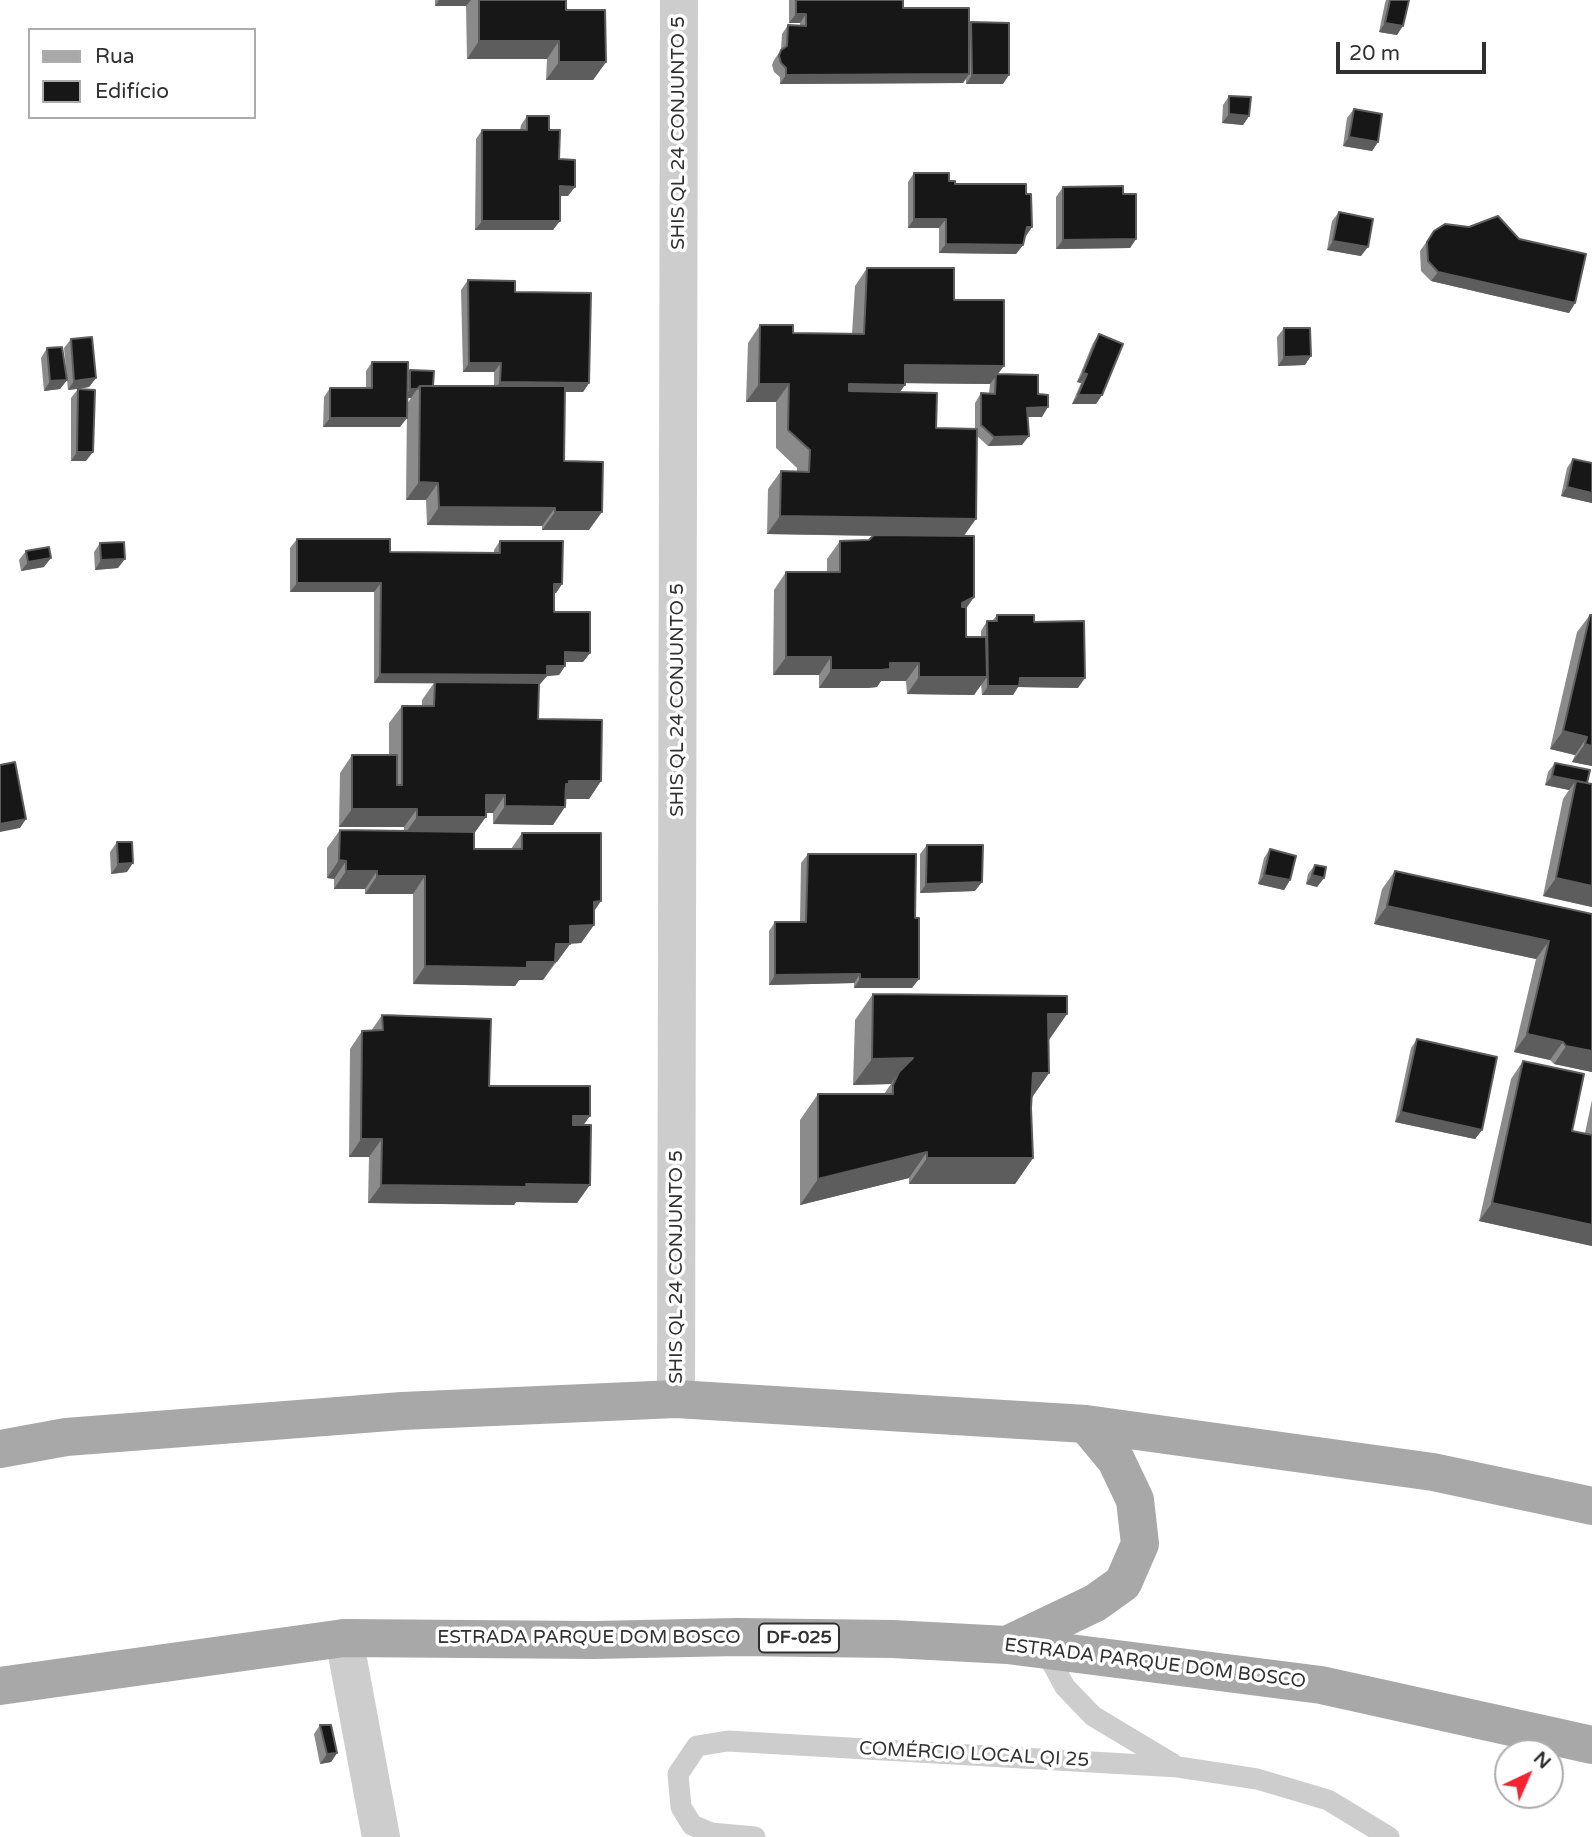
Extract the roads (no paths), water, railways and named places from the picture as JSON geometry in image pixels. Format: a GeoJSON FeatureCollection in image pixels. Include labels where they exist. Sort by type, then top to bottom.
{"type":"FeatureCollection","features":[{"type":"Feature","properties":{"kind":"main road"},"geometry":{"type":"LineString","coordinates":[[0,1450],[66,1437],[402,1411],[676,1399],[1086,1424],[1433,1472],[1592,1506]]}},
{"type":"Feature","properties":{"kind":"main road"},"geometry":{"type":"LineString","coordinates":[[1007,1645],[1096,1603],[1123,1583],[1140,1544],[1135,1500],[1116,1461],[1086,1424]]}},
{"type":"Feature","properties":{"kind":"main road","name":"ESTRADA PARQUE DOM BOSCO"},"geometry":{"type":"LineString","coordinates":[[0,1686],[344,1638],[892,1639],[1007,1645],[1321,1685],[1592,1745]]}},
{"type":"Feature","properties":{"kind":"street","name":"SHIS QL 24 CONJUNTO 5"},"geometry":{"type":"LineString","coordinates":[[676,1399],[679,0]]}},
{"type":"Feature","properties":{"kind":"street"},"geometry":{"type":"LineString","coordinates":[[344,1638],[381,1837]]}},
{"type":"Feature","properties":{"kind":"lane"},"geometry":{"type":"LineString","coordinates":[[1045,1650],[1065,1688],[1093,1716],[1178,1767]]}},
{"type":"Feature","properties":{"kind":"lane","name":"COMÉRCIO LOCAL QI 25"},"geometry":{"type":"LineString","coordinates":[[755,1837],[711,1833],[692,1825],[681,1807],[678,1774],[697,1746],[727,1741],[1178,1767],[1257,1779],[1328,1800],[1382,1834]]}}]}
